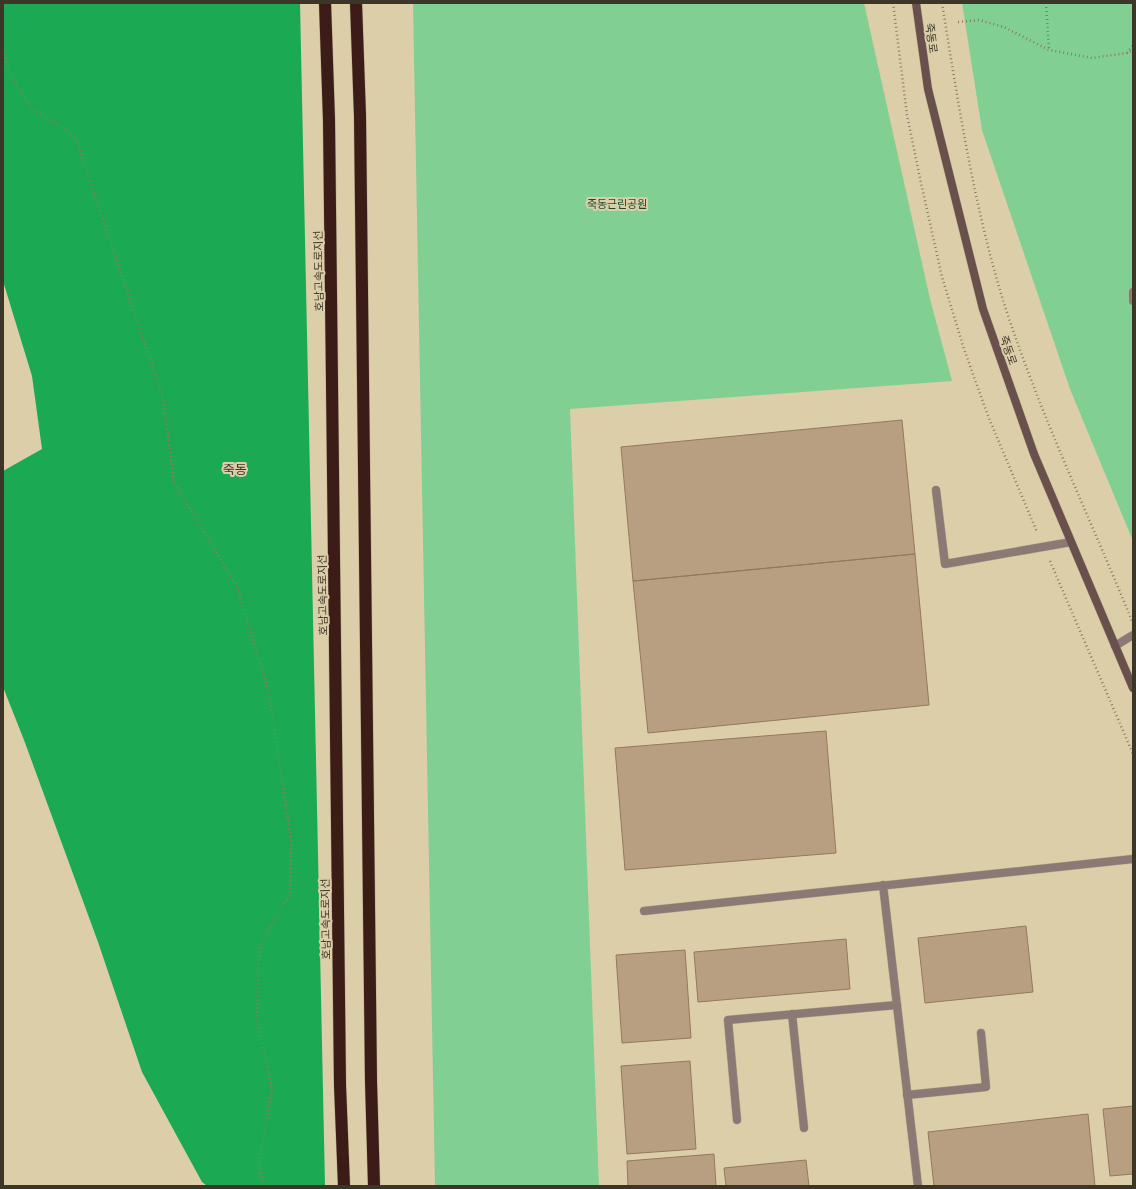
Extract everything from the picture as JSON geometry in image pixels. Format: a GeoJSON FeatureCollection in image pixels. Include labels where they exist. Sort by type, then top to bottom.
{"type":"FeatureCollection","features":[{"type":"Feature","properties":{"kind":"highway","name":"호남고속도로지선"},"geometry":{"type":"LineString","coordinates":[[324,3],[329,120],[340,1085],[344,1186]]}},
{"type":"Feature","properties":{"kind":"highway"},"geometry":{"type":"LineString","coordinates":[[356,3],[360,116],[370,1081],[374,1186]]}},
{"type":"Feature","properties":{"kind":"street","name":"죽동로"},"geometry":{"type":"LineString","coordinates":[[916,3],[928,89],[983,308],[1034,454],[1133,688]]}},
{"type":"Feature","properties":{"kind":"street"},"geometry":{"type":"LineString","coordinates":[[1133,292],[1133,301]]}},
{"type":"Feature","properties":{"kind":"street"},"geometry":{"type":"LineString","coordinates":[[936,490],[945,564],[1071,542]]}},
{"type":"Feature","properties":{"kind":"street"},"geometry":{"type":"LineString","coordinates":[[1115,646],[1133,635]]}},
{"type":"Feature","properties":{"kind":"street"},"geometry":{"type":"LineString","coordinates":[[644,910],[1133,859]]}},
{"type":"Feature","properties":{"kind":"street"},"geometry":{"type":"LineString","coordinates":[[883,885],[918,1186]]}},
{"type":"Feature","properties":{"kind":"street"},"geometry":{"type":"LineString","coordinates":[[737,1120],[728,1020],[897,1005]]}},
{"type":"Feature","properties":{"kind":"street"},"geometry":{"type":"LineString","coordinates":[[792,1014],[804,1128]]}},
{"type":"Feature","properties":{"kind":"street"},"geometry":{"type":"LineString","coordinates":[[907,1095],[986,1087],[981,1033]]}},
{"type":"Feature","properties":{"kind":"path"},"geometry":{"type":"LineString","coordinates":[[942,3],[967,152],[991,258],[1003,297],[1047,422],[1133,623]]}},
{"type":"Feature","properties":{"kind":"path"},"geometry":{"type":"LineString","coordinates":[[1046,3],[1049,50]]}},
{"type":"Feature","properties":{"kind":"path"},"geometry":{"type":"LineString","coordinates":[[958,22],[979,20],[1004,27],[1049,50],[1092,58],[1127,53],[1133,50]]}},
{"type":"Feature","properties":{"kind":"path"},"geometry":{"type":"LineString","coordinates":[[1127,53],[1133,45]]}},
{"type":"Feature","properties":{"kind":"path"},"geometry":{"type":"LineString","coordinates":[[3,50],[12,78],[33,110],[75,136],[163,397],[174,482],[237,586],[269,693],[291,840],[290,893],[259,947],[257,1019],[272,1090],[258,1168],[265,1186]]}},
{"type":"Feature","properties":{"kind":"green space"},"geometry":{"type":"Polygon","coordinates":[[[3,3],[300,3],[325,1186],[207,1186],[202,1182],[142,1072],[98,942],[3,687],[3,471],[42,449],[32,376],[3,281],[3,3]]]}},
{"type":"Feature","properties":{"kind":"green space","name":"죽동근린공원"},"geometry":{"type":"Polygon","coordinates":[[[413,3],[864,3],[930,299],[952,381],[570,409],[599,1186],[435,1186],[413,3]]]}},
{"type":"Feature","properties":{"kind":"green space"},"geometry":{"type":"Polygon","coordinates":[[[962,3],[1133,3],[1133,541],[1070,389],[982,130],[962,3]]]}},
{"type":"Feature","properties":{"kind":"building"},"geometry":{"type":"Polygon","coordinates":[[[902,420],[915,554],[633,581],[621,447],[902,420]]]}},
{"type":"Feature","properties":{"kind":"building"},"geometry":{"type":"Polygon","coordinates":[[[915,554],[929,705],[648,733],[633,581],[915,554]]]}},
{"type":"Feature","properties":{"kind":"building"},"geometry":{"type":"Polygon","coordinates":[[[826,731],[836,853],[625,870],[615,748],[826,731]]]}},
{"type":"Feature","properties":{"kind":"building"},"geometry":{"type":"Polygon","coordinates":[[[1026,926],[1033,992],[925,1003],[918,938],[1026,926]]]}},
{"type":"Feature","properties":{"kind":"building"},"geometry":{"type":"Polygon","coordinates":[[[846,939],[850,989],[698,1002],[694,952],[846,939]]]}},
{"type":"Feature","properties":{"kind":"building"},"geometry":{"type":"Polygon","coordinates":[[[685,950],[691,1038],[622,1043],[616,955],[685,950]]]}},
{"type":"Feature","properties":{"kind":"building"},"geometry":{"type":"Polygon","coordinates":[[[690,1061],[696,1149],[627,1154],[621,1066],[690,1061]]]}},
{"type":"Feature","properties":{"kind":"building"},"geometry":{"type":"Polygon","coordinates":[[[1133,1106],[1133,1174],[1110,1176],[1103,1109],[1133,1106]]]}},
{"type":"Feature","properties":{"kind":"building"},"geometry":{"type":"Polygon","coordinates":[[[1088,1114],[1095,1186],[934,1186],[928,1132],[1088,1114]]]}},
{"type":"Feature","properties":{"kind":"building"},"geometry":{"type":"Polygon","coordinates":[[[714,1154],[716,1186],[628,1186],[627,1161],[714,1154]]]}},
{"type":"Feature","properties":{"kind":"building"},"geometry":{"type":"Polygon","coordinates":[[[806,1160],[809,1186],[726,1186],[724,1168],[806,1160]]]}},
{"type":"Feature","properties":{"kind":"district","name":"죽동"},"geometry":{"type":"Point","coordinates":[235,469]}}]}
